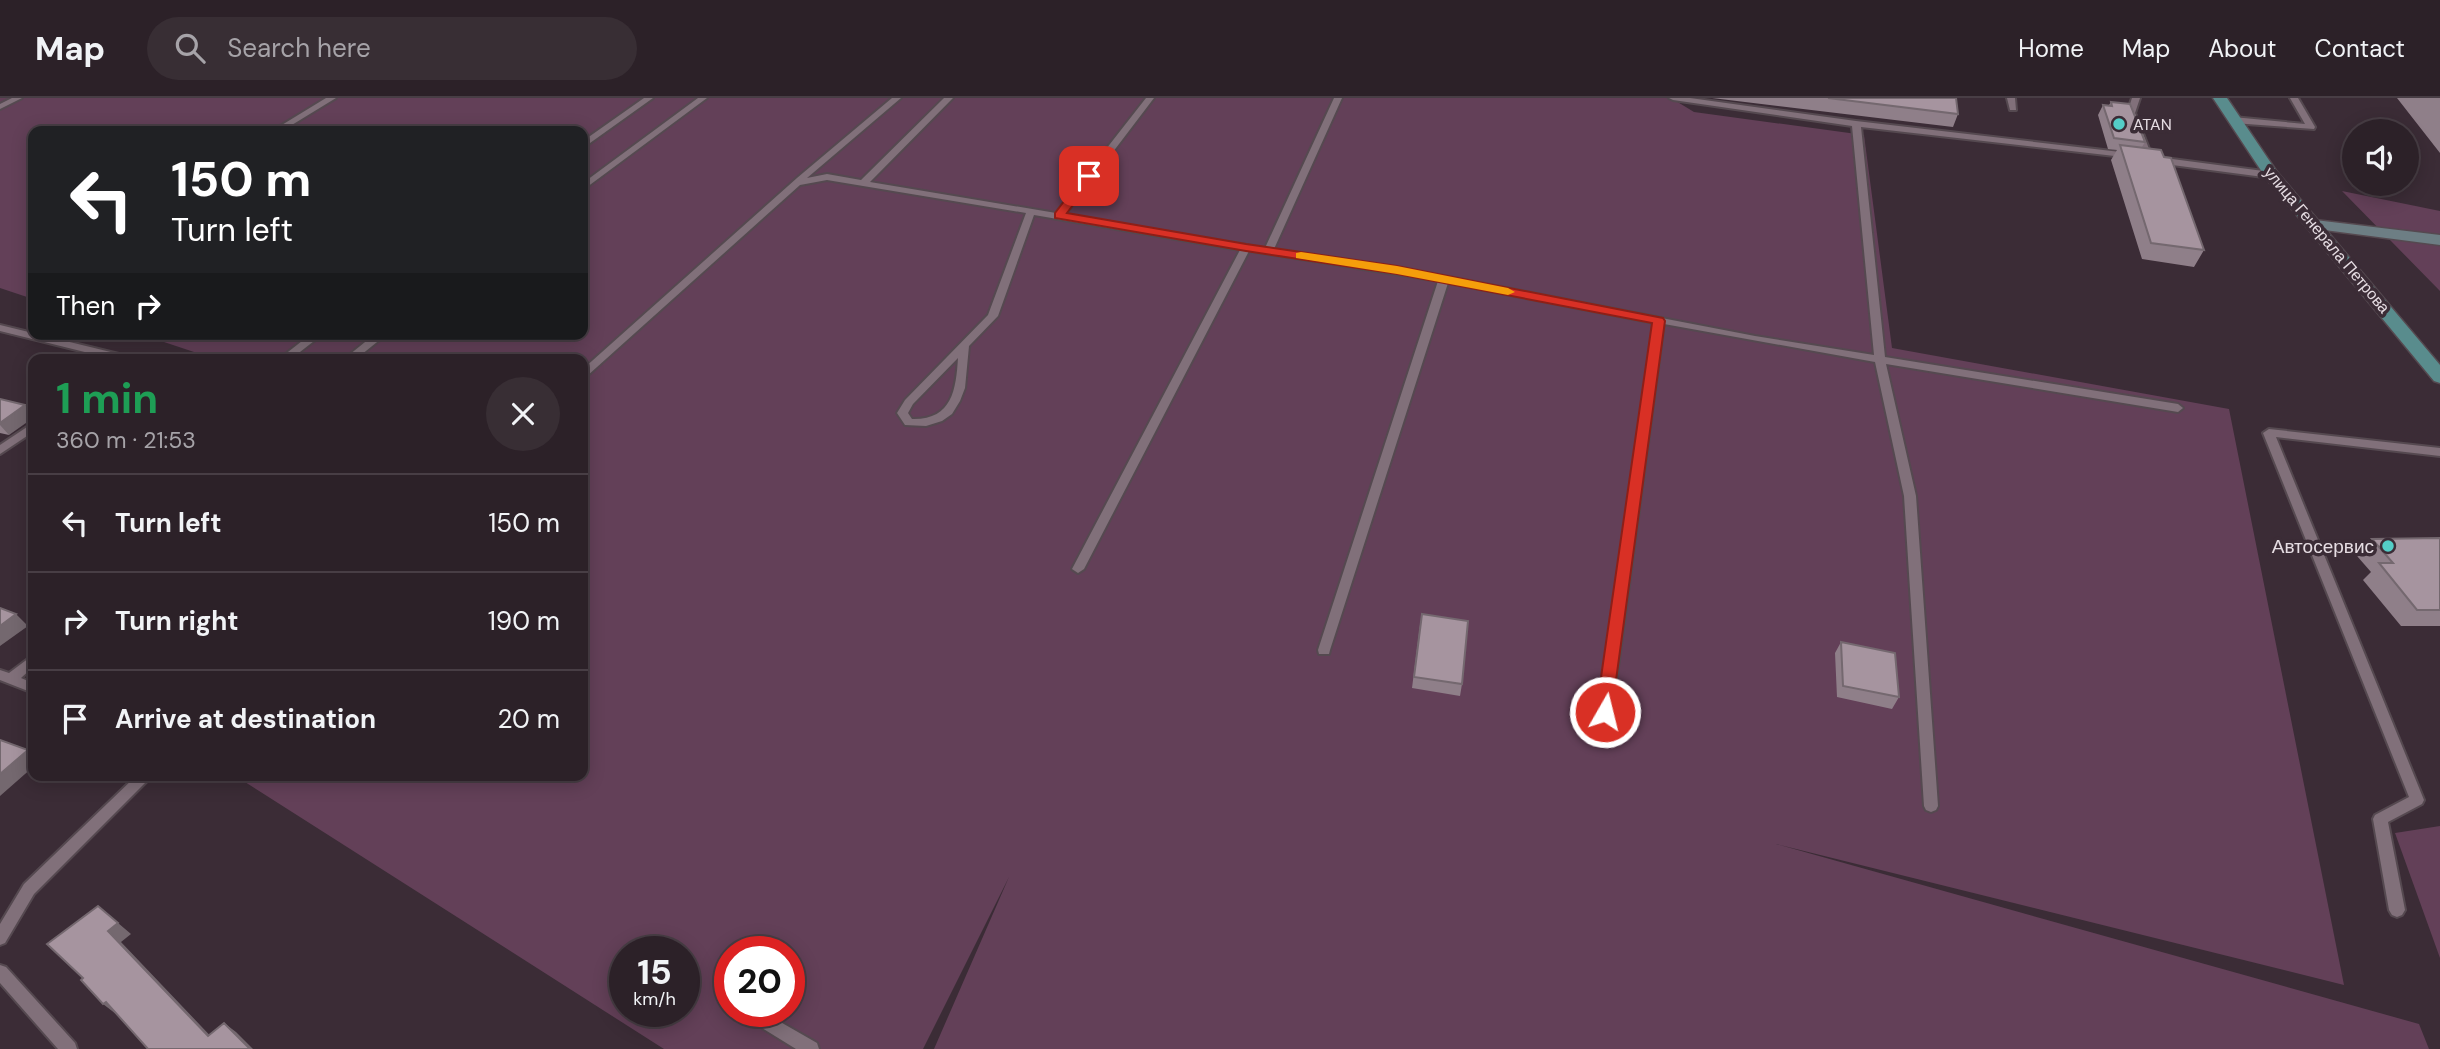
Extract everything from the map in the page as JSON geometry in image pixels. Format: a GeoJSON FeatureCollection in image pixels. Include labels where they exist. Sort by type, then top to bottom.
{"type":"FeatureCollection","features":[{"type":"Feature","properties":{"kind":"main road","name":"улица Генерала Петрова"},"geometry":{"type":"LineString","coordinates":[[2220,98],[2271,175],[2440,377]]}},
{"type":"Feature","properties":{"kind":"main road"},"geometry":{"type":"LineString","coordinates":[[2315,225],[2440,240]]}},
{"type":"Feature","properties":{"kind":"lane"},"geometry":{"type":"LineString","coordinates":[[0,107],[18,98]]}},
{"type":"Feature","properties":{"kind":"lane"},"geometry":{"type":"LineString","coordinates":[[284,126],[332,98]]}},
{"type":"Feature","properties":{"kind":"lane"},"geometry":{"type":"LineString","coordinates":[[588,141],[649,98]]}},
{"type":"Feature","properties":{"kind":"lane"},"geometry":{"type":"LineString","coordinates":[[588,183],[703,98]]}},
{"type":"Feature","properties":{"kind":"lane"},"geometry":{"type":"LineString","coordinates":[[588,370],[797,183],[897,98]]}},
{"type":"Feature","properties":{"kind":"lane"},"geometry":{"type":"LineString","coordinates":[[863,183],[949,98]]}},
{"type":"Feature","properties":{"kind":"lane"},"geometry":{"type":"LineString","coordinates":[[1059,216],[1150,98]]}},
{"type":"Feature","properties":{"kind":"lane"},"geometry":{"type":"LineString","coordinates":[[1268,251],[1339,98]]}},
{"type":"Feature","properties":{"kind":"lane"},"geometry":{"type":"LineString","coordinates":[[1673,98],[1856,124],[2271,175]]}},
{"type":"Feature","properties":{"kind":"lane"},"geometry":{"type":"LineString","coordinates":[[2011,98],[2013,108]]}},
{"type":"Feature","properties":{"kind":"lane"},"geometry":{"type":"LineString","coordinates":[[2136,98],[2131,113],[2150,159]]}},
{"type":"Feature","properties":{"kind":"lane"},"geometry":{"type":"LineString","coordinates":[[2233,120],[2311,127],[2294,98]]}},
{"type":"Feature","properties":{"kind":"lane"},"geometry":{"type":"LineString","coordinates":[[1856,124],[1880,362],[1910,496],[1931,806]]}},
{"type":"Feature","properties":{"kind":"lane"},"geometry":{"type":"LineString","coordinates":[[797,183],[827,177],[1444,279],[1880,362],[2178,408]]}},
{"type":"Feature","properties":{"kind":"lane"},"geometry":{"type":"LineString","coordinates":[[964,345],[963,374],[946,416],[924,425],[909,422],[902,413],[909,402],[964,345],[993,316],[1031,211]]}},
{"type":"Feature","properties":{"kind":"lane"},"geometry":{"type":"LineString","coordinates":[[1078,569],[1246,248]]}},
{"type":"Feature","properties":{"kind":"lane"},"geometry":{"type":"LineString","coordinates":[[1324,650],[1444,279]]}},
{"type":"Feature","properties":{"kind":"lane"},"geometry":{"type":"LineString","coordinates":[[1605,712],[1659,321]]}},
{"type":"Feature","properties":{"kind":"lane"},"geometry":{"type":"LineString","coordinates":[[0,328],[28,335]]}},
{"type":"Feature","properties":{"kind":"lane"},"geometry":{"type":"LineString","coordinates":[[49,340],[107,354]]}},
{"type":"Feature","properties":{"kind":"lane"},"geometry":{"type":"LineString","coordinates":[[291,354],[310,340]]}},
{"type":"Feature","properties":{"kind":"lane"},"geometry":{"type":"LineString","coordinates":[[356,354],[374,340]]}},
{"type":"Feature","properties":{"kind":"lane"},"geometry":{"type":"LineString","coordinates":[[0,450],[28,430]]}},
{"type":"Feature","properties":{"kind":"lane"},"geometry":{"type":"LineString","coordinates":[[2398,910],[2380,819],[2417,800],[2269,433],[2440,452]]}},
{"type":"Feature","properties":{"kind":"lane"},"geometry":{"type":"LineString","coordinates":[[4,678],[28,663]]}},
{"type":"Feature","properties":{"kind":"lane"},"geometry":{"type":"LineString","coordinates":[[4,678],[28,686]]}},
{"type":"Feature","properties":{"kind":"lane"},"geometry":{"type":"LineString","coordinates":[[0,939],[29,889],[140,781]]}},
{"type":"Feature","properties":{"kind":"lane"},"geometry":{"type":"LineString","coordinates":[[0,972],[69,1049]]}},
{"type":"Feature","properties":{"kind":"lane"},"geometry":{"type":"LineString","coordinates":[[775,1027],[811,1049]]}},
{"type":"Feature","properties":{"kind":"shaded area"},"geometry":{"type":"Polygon","coordinates":[[[0,98],[1671,98],[1694,112],[1864,135],[1892,348],[2229,409],[2344,985],[1776,844],[2419,1024],[2429,1049],[934,1049],[1009,877],[923,1049],[664,1049],[629,1027],[700,1027],[700,936],[609,936],[609,1014],[243,781],[588,781],[588,354],[200,354],[158,340],[588,340],[588,126],[28,126],[28,297],[0,288],[0,98]]]}},
{"type":"Feature","properties":{"kind":"shaded area"},"geometry":{"type":"Polygon","coordinates":[[[2347,196],[2366,196],[2440,211],[2440,291],[2347,196]]]}},
{"type":"Feature","properties":{"kind":"shaded area"},"geometry":{"type":"Polygon","coordinates":[[[2440,826],[2440,958],[2395,833],[2440,826]]]}},
{"type":"Feature","properties":{"kind":"building"},"geometry":{"type":"Polygon","coordinates":[[[1828,98],[1956,98],[1958,114],[1828,98]]]}},
{"type":"Feature","properties":{"kind":"building"},"geometry":{"type":"Polygon","coordinates":[[[2111,102],[2130,104],[2145,142],[2114,138],[2103,105],[2112,106],[2111,102]]]}},
{"type":"Feature","properties":{"kind":"building"},"geometry":{"type":"Polygon","coordinates":[[[2120,145],[2161,150],[2164,157],[2171,158],[2204,250],[2151,243],[2120,145]]]}},
{"type":"Feature","properties":{"kind":"building"},"geometry":{"type":"Polygon","coordinates":[[[0,399],[25,405],[0,423],[0,399]]]}},
{"type":"Feature","properties":{"kind":"building"},"geometry":{"type":"Polygon","coordinates":[[[2440,538],[2440,610],[2417,610],[2379,563],[2393,563],[2372,539],[2440,538]]]}},
{"type":"Feature","properties":{"kind":"building"},"geometry":{"type":"Polygon","coordinates":[[[0,608],[16,614],[0,626],[0,608]]]}},
{"type":"Feature","properties":{"kind":"building"},"geometry":{"type":"Polygon","coordinates":[[[1422,614],[1468,621],[1462,684],[1414,677],[1422,614]]]}},
{"type":"Feature","properties":{"kind":"building"},"geometry":{"type":"Polygon","coordinates":[[[1841,642],[1895,653],[1899,697],[1843,686],[1841,642]]]}},
{"type":"Feature","properties":{"kind":"building"},"geometry":{"type":"Polygon","coordinates":[[[0,740],[28,750],[0,774],[0,740]]]}},
{"type":"Feature","properties":{"kind":"building"},"geometry":{"type":"Polygon","coordinates":[[[98,906],[118,923],[108,931],[208,1036],[224,1023],[250,1049],[148,1049],[106,1002],[103,1004],[81,980],[83,978],[47,944],[98,906]]]}},
{"type":"Feature","properties":{"kind":"slow traffic"},"geometry":{"type":"LineString","coordinates":[[1301,256],[1397,270],[1508,292]]}},
{"type":"Feature","properties":{"kind":"place","name":"ATAN"},"geometry":{"type":"Point","coordinates":[2119,124]}},
{"type":"Feature","properties":{"kind":"place","name":"Автосервис"},"geometry":{"type":"Point","coordinates":[2388,546]}},
{"type":"Feature","properties":{"kind":"route"},"geometry":{"type":"LineString","coordinates":[[1089,176],[1059,216],[1397,270],[1659,321],[1605,712]]}}]}
